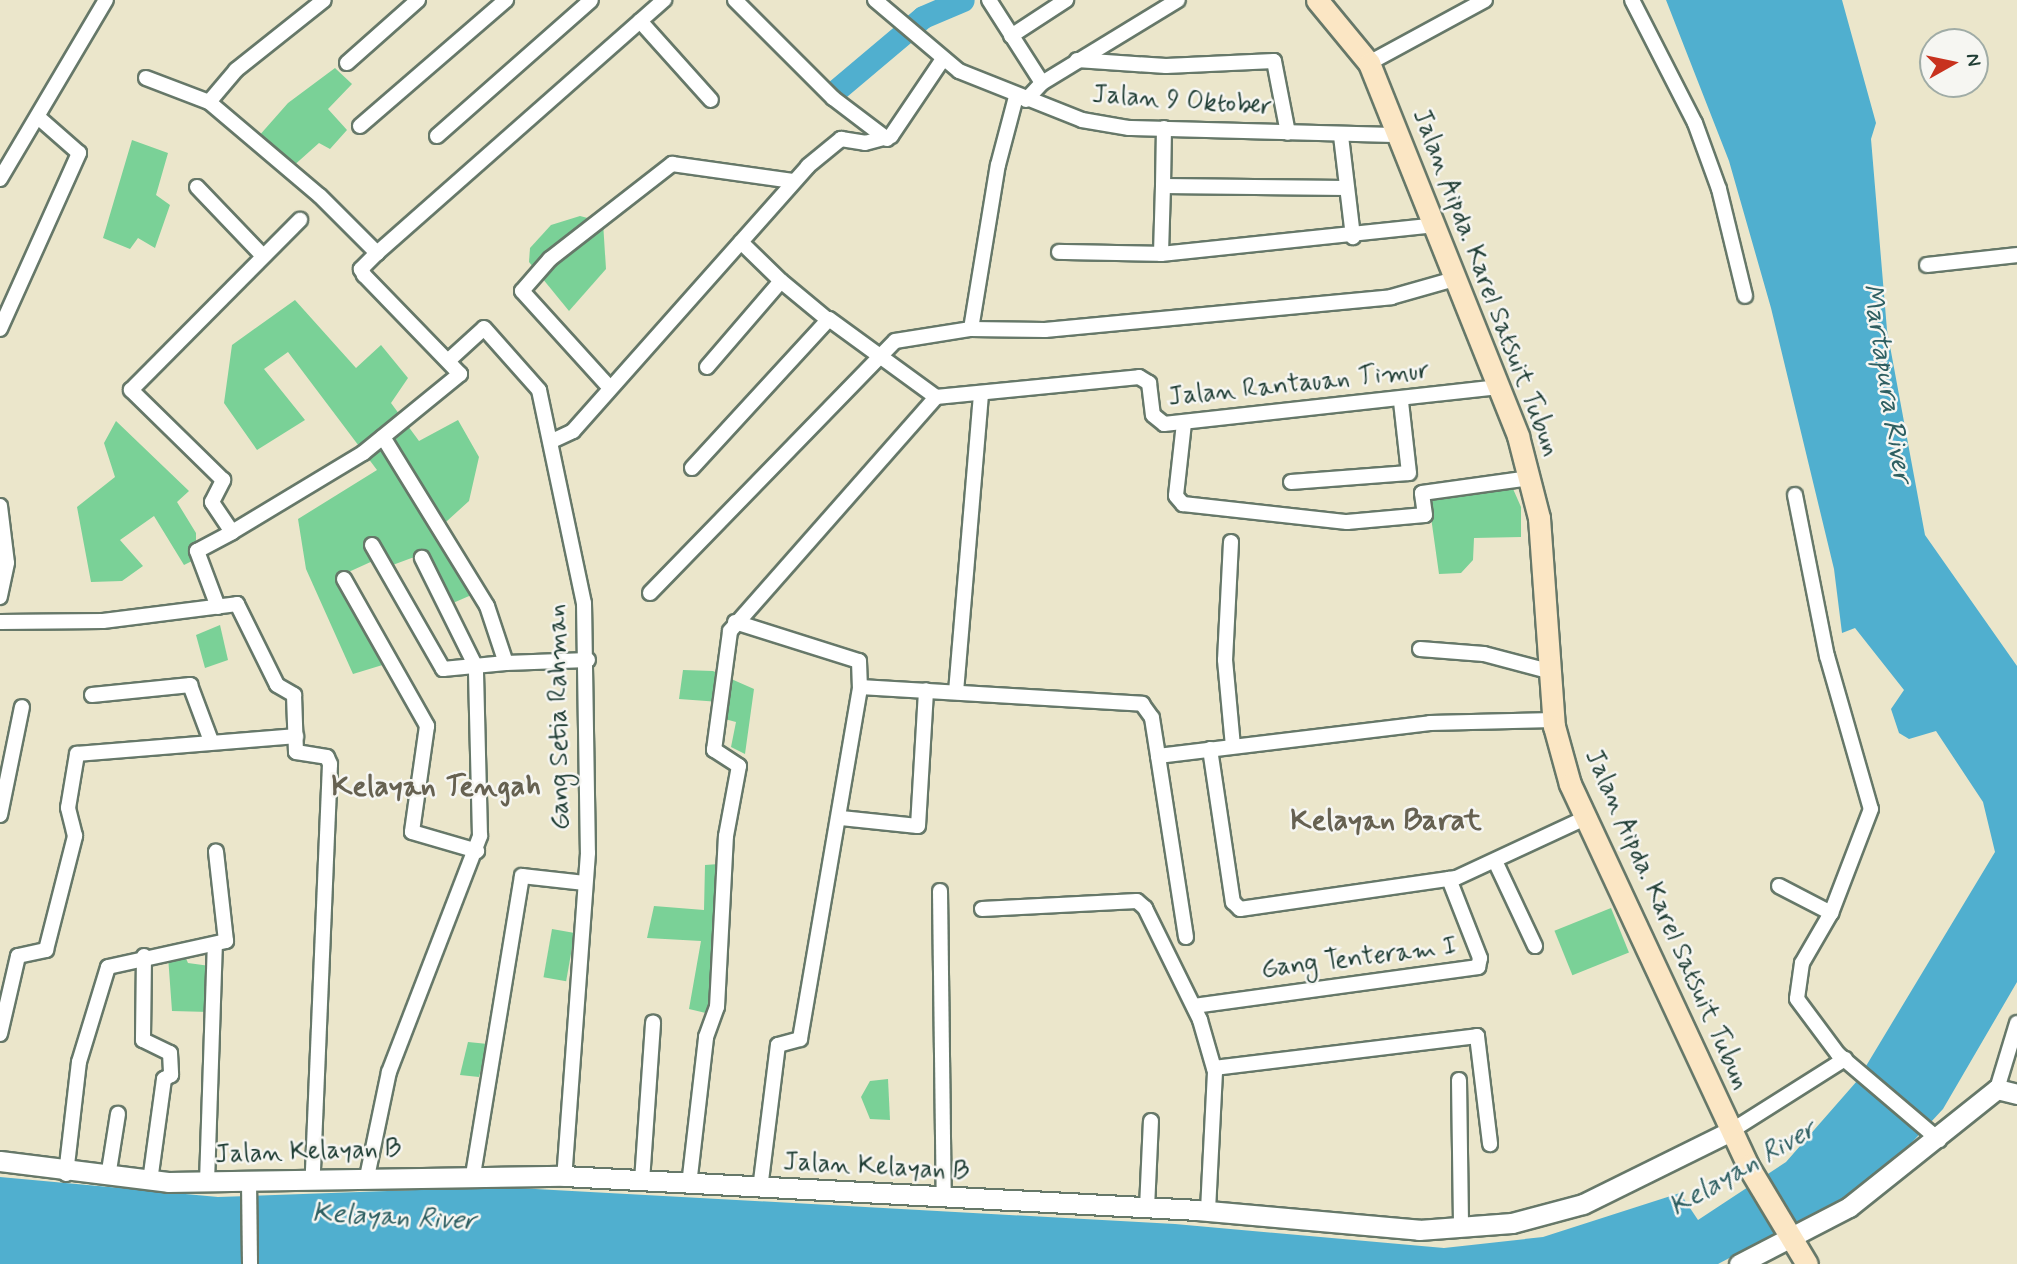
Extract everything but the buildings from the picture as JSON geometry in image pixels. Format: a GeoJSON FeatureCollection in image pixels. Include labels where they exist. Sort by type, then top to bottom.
{"type":"FeatureCollection","features":[{"type":"Feature","properties":{"kind":"main road","name":"Jalan Aipda. Karel Satsuit Tubun"},"geometry":{"type":"LineString","coordinates":[[1317,0],[1369,63],[1499,387],[1530,478],[1552,672],[1554,720],[1585,818],[1731,1131],[1780,1222],[1807,1264]]}},
{"type":"Feature","properties":{"kind":"street"},"geometry":{"type":"LineString","coordinates":[[0,179],[39,118],[106,0]]}},
{"type":"Feature","properties":{"kind":"street"},"geometry":{"type":"LineString","coordinates":[[208,102],[236,70],[324,0]]}},
{"type":"Feature","properties":{"kind":"street"},"geometry":{"type":"LineString","coordinates":[[347,63],[418,0]]}},
{"type":"Feature","properties":{"kind":"street"},"geometry":{"type":"LineString","coordinates":[[360,126],[506,0]]}},
{"type":"Feature","properties":{"kind":"street"},"geometry":{"type":"LineString","coordinates":[[437,136],[591,0]]}},
{"type":"Feature","properties":{"kind":"street"},"geometry":{"type":"LineString","coordinates":[[218,607],[197,551],[303,493],[383,437],[459,378],[449,360],[362,272],[377,253],[664,0]]}},
{"type":"Feature","properties":{"kind":"street"},"geometry":{"type":"LineString","coordinates":[[735,0],[831,95],[887,139]]}},
{"type":"Feature","properties":{"kind":"street","name":"Jalan 9 Oktober"},"geometry":{"type":"LineString","coordinates":[[874,0],[906,32],[943,59],[1021,99],[1092,123],[1341,136],[1396,135]]}},
{"type":"Feature","properties":{"kind":"street"},"geometry":{"type":"LineString","coordinates":[[989,0],[1042,83]]}},
{"type":"Feature","properties":{"kind":"street"},"geometry":{"type":"LineString","coordinates":[[1011,36],[1066,0]]}},
{"type":"Feature","properties":{"kind":"street"},"geometry":{"type":"LineString","coordinates":[[971,329],[998,165],[1021,99],[1077,60],[1178,0]]}},
{"type":"Feature","properties":{"kind":"street"},"geometry":{"type":"LineString","coordinates":[[1369,63],[1485,0]]}},
{"type":"Feature","properties":{"kind":"street"},"geometry":{"type":"LineString","coordinates":[[1632,0],[1695,123],[1719,190],[1745,296]]}},
{"type":"Feature","properties":{"kind":"street"},"geometry":{"type":"LineString","coordinates":[[640,21],[711,100]]}},
{"type":"Feature","properties":{"kind":"street"},"geometry":{"type":"LineString","coordinates":[[887,139],[943,59]]}},
{"type":"Feature","properties":{"kind":"street"},"geometry":{"type":"LineString","coordinates":[[1077,60],[1166,66],[1274,61],[1288,133]]}},
{"type":"Feature","properties":{"kind":"street"},"geometry":{"type":"LineString","coordinates":[[146,78],[208,102],[377,253]]}},
{"type":"Feature","properties":{"kind":"street"},"geometry":{"type":"LineString","coordinates":[[0,329],[79,153],[39,118]]}},
{"type":"Feature","properties":{"kind":"street"},"geometry":{"type":"LineString","coordinates":[[1161,254],[1164,128]]}},
{"type":"Feature","properties":{"kind":"street"},"geometry":{"type":"LineString","coordinates":[[1341,136],[1353,237]]}},
{"type":"Feature","properties":{"kind":"street"},"geometry":{"type":"LineString","coordinates":[[552,441],[573,431],[793,181],[841,139],[887,139]]}},
{"type":"Feature","properties":{"kind":"street"},"geometry":{"type":"LineString","coordinates":[[610,388],[522,291],[550,259],[672,163],[793,181]]}},
{"type":"Feature","properties":{"kind":"street"},"geometry":{"type":"LineString","coordinates":[[1163,186],[1346,188]]}},
{"type":"Feature","properties":{"kind":"street"},"geometry":{"type":"LineString","coordinates":[[197,187],[262,255]]}},
{"type":"Feature","properties":{"kind":"street"},"geometry":{"type":"LineString","coordinates":[[232,532],[212,502],[221,477],[131,390],[262,255],[300,220]]}},
{"type":"Feature","properties":{"kind":"street"},"geometry":{"type":"LineString","coordinates":[[1059,252],[1161,254],[1353,237],[1435,226]]}},
{"type":"Feature","properties":{"kind":"street"},"geometry":{"type":"LineString","coordinates":[[689,1185],[706,1037],[717,1007],[726,836],[738,766],[714,750],[722,661],[735,622],[936,397],[828,320],[781,281],[741,242]]}},
{"type":"Feature","properties":{"kind":"street"},"geometry":{"type":"LineString","coordinates":[[1927,265],[2017,255]]}},
{"type":"Feature","properties":{"kind":"street"},"geometry":{"type":"LineString","coordinates":[[650,593],[878,354],[905,338],[971,329],[1045,330],[1391,297],[1454,279]]}},
{"type":"Feature","properties":{"kind":"street"},"geometry":{"type":"LineString","coordinates":[[707,367],[781,281]]}},
{"type":"Feature","properties":{"kind":"street"},"geometry":{"type":"LineString","coordinates":[[692,468],[828,320]]}},
{"type":"Feature","properties":{"kind":"street","name":"Gang Setia Rahman"},"geometry":{"type":"LineString","coordinates":[[449,360],[484,328],[539,390],[552,441],[584,603],[589,660],[585,883],[564,1176]]}},
{"type":"Feature","properties":{"kind":"street","name":"Jalan Rantauan Timur"},"geometry":{"type":"LineString","coordinates":[[936,397],[1139,377],[1149,383],[1159,422],[1184,423],[1401,402],[1499,387]]}},
{"type":"Feature","properties":{"kind":"street"},"geometry":{"type":"LineString","coordinates":[[956,692],[981,393]]}},
{"type":"Feature","properties":{"kind":"street"},"geometry":{"type":"LineString","coordinates":[[1291,482],[1409,473],[1401,402]]}},
{"type":"Feature","properties":{"kind":"street"},"geometry":{"type":"LineString","coordinates":[[1184,423],[1176,496],[1183,504],[1347,522],[1426,515],[1422,493],[1530,478]]}},
{"type":"Feature","properties":{"kind":"street"},"geometry":{"type":"LineString","coordinates":[[383,437],[487,606],[506,663]]}},
{"type":"Feature","properties":{"kind":"street"},"geometry":{"type":"LineString","coordinates":[[1795,495],[1828,656],[1869,789],[1869,818],[1832,913],[1802,963],[1797,999],[1813,1028],[1856,1071],[1937,1138]]}},
{"type":"Feature","properties":{"kind":"street"},"geometry":{"type":"LineString","coordinates":[[0,506],[7,563],[0,597]]}},
{"type":"Feature","properties":{"kind":"street"},"geometry":{"type":"LineString","coordinates":[[1231,542],[1225,660],[1233,746]]}},
{"type":"Feature","properties":{"kind":"street"},"geometry":{"type":"LineString","coordinates":[[372,545],[442,667],[589,660]]}},
{"type":"Feature","properties":{"kind":"street"},"geometry":{"type":"LineString","coordinates":[[367,1177],[390,1072],[477,851],[476,667],[422,558]]}},
{"type":"Feature","properties":{"kind":"street"},"geometry":{"type":"LineString","coordinates":[[344,579],[427,726],[410,828],[477,851]]}},
{"type":"Feature","properties":{"kind":"street"},"geometry":{"type":"LineString","coordinates":[[0,622],[103,621],[218,607],[244,609],[277,685],[295,696],[298,754],[327,757],[330,764],[313,1178]]}},
{"type":"Feature","properties":{"kind":"street"},"geometry":{"type":"LineString","coordinates":[[735,622],[859,662],[860,687],[841,818],[811,949],[800,1038],[778,1045],[760,1189]]}},
{"type":"Feature","properties":{"kind":"street"},"geometry":{"type":"LineString","coordinates":[[1420,649],[1484,654],[1552,672]]}},
{"type":"Feature","properties":{"kind":"street"},"geometry":{"type":"LineString","coordinates":[[92,695],[190,685],[212,741]]}},
{"type":"Feature","properties":{"kind":"street"},"geometry":{"type":"LineString","coordinates":[[860,687],[1142,704],[1152,718],[1186,937]]}},
{"type":"Feature","properties":{"kind":"street"},"geometry":{"type":"LineString","coordinates":[[841,818],[918,826],[926,690]]}},
{"type":"Feature","properties":{"kind":"street"},"geometry":{"type":"LineString","coordinates":[[0,815],[22,707]]}},
{"type":"Feature","properties":{"kind":"street"},"geometry":{"type":"LineString","coordinates":[[1158,756],[1430,723],[1554,720]]}},
{"type":"Feature","properties":{"kind":"street"},"geometry":{"type":"LineString","coordinates":[[0,1034],[18,956],[46,950],[75,836],[69,802],[80,751],[296,736]]}},
{"type":"Feature","properties":{"kind":"street"},"geometry":{"type":"LineString","coordinates":[[1210,749],[1233,902],[1240,909],[1449,879],[1495,861],[1585,818]]}},
{"type":"Feature","properties":{"kind":"street"},"geometry":{"type":"LineString","coordinates":[[66,1174],[79,1062],[108,967],[144,956],[215,944],[228,935],[216,852]]}},
{"type":"Feature","properties":{"kind":"street"},"geometry":{"type":"LineString","coordinates":[[1495,861],[1535,946]]}},
{"type":"Feature","properties":{"kind":"street"},"geometry":{"type":"LineString","coordinates":[[474,1175],[523,876],[585,883]]}},
{"type":"Feature","properties":{"kind":"street","name":"Gang Tenteram I"},"geometry":{"type":"LineString","coordinates":[[1194,1006],[1478,967],[1480,958],[1449,879]]}},
{"type":"Feature","properties":{"kind":"street"},"geometry":{"type":"LineString","coordinates":[[1779,886],[1832,913]]}},
{"type":"Feature","properties":{"kind":"street"},"geometry":{"type":"LineString","coordinates":[[940,891],[944,1198]]}},
{"type":"Feature","properties":{"kind":"street"},"geometry":{"type":"LineString","coordinates":[[982,909],[1141,902],[1194,1006],[1214,1068],[1208,1211]]}},
{"type":"Feature","properties":{"kind":"street"},"geometry":{"type":"LineString","coordinates":[[207,1182],[215,944]]}},
{"type":"Feature","properties":{"kind":"street"},"geometry":{"type":"LineString","coordinates":[[144,956],[143,1040],[170,1053],[171,1074],[164,1079],[150,1181]]}},
{"type":"Feature","properties":{"kind":"street"},"geometry":{"type":"LineString","coordinates":[[642,1181],[653,1022]]}},
{"type":"Feature","properties":{"kind":"street"},"geometry":{"type":"LineString","coordinates":[[1739,1264],[1793,1239],[1937,1138],[1997,1089],[2017,1023]]}},
{"type":"Feature","properties":{"kind":"street"},"geometry":{"type":"LineString","coordinates":[[1214,1068],[1477,1036],[1490,1144]]}},
{"type":"Feature","properties":{"kind":"street"},"geometry":{"type":"LineString","coordinates":[[1731,1131],[1845,1059]]}},
{"type":"Feature","properties":{"kind":"street"},"geometry":{"type":"LineString","coordinates":[[1459,1080],[1461,1228]]}},
{"type":"Feature","properties":{"kind":"street"},"geometry":{"type":"LineString","coordinates":[[1997,1089],[2017,1094]]}},
{"type":"Feature","properties":{"kind":"street"},"geometry":{"type":"LineString","coordinates":[[108,1177],[118,1114]]}},
{"type":"Feature","properties":{"kind":"street"},"geometry":{"type":"LineString","coordinates":[[1147,1208],[1151,1121]]}},
{"type":"Feature","properties":{"kind":"street","name":"Jalan Kelayan B"},"geometry":{"type":"LineString","coordinates":[[0,1161],[66,1174],[249,1186],[313,1178],[564,1176],[760,1189],[1208,1211],[1419,1230],[1461,1228],[1583,1204],[1731,1131]]}},
{"type":"Feature","properties":{"kind":"street"},"geometry":{"type":"LineString","coordinates":[[249,1186],[250,1264]]}},
{"type":"Feature","properties":{"kind":"green space"},"geometry":{"type":"Polygon","coordinates":[[[335,68],[352,84],[328,109],[347,130],[330,149],[319,143],[291,168],[258,137],[288,103],[335,68]]]}},
{"type":"Feature","properties":{"kind":"green space"},"geometry":{"type":"Polygon","coordinates":[[[132,140],[168,153],[156,195],[170,205],[155,248],[138,238],[130,249],[103,238],[132,140]]]}},
{"type":"Feature","properties":{"kind":"green space"},"geometry":{"type":"Polygon","coordinates":[[[580,216],[603,222],[606,269],[569,311],[529,262],[530,248],[551,225],[580,216]]]}},
{"type":"Feature","properties":{"kind":"green space"},"geometry":{"type":"Polygon","coordinates":[[[295,300],[356,368],[381,345],[408,378],[391,403],[419,441],[458,420],[479,457],[469,501],[436,531],[476,593],[453,603],[425,553],[390,566],[375,560],[342,575],[389,663],[353,674],[306,569],[298,519],[377,470],[288,352],[264,369],[305,420],[257,450],[224,403],[232,345],[295,300]]]}},
{"type":"Feature","properties":{"kind":"green space"},"geometry":{"type":"Polygon","coordinates":[[[116,421],[189,491],[177,502],[196,533],[196,559],[184,565],[154,516],[120,540],[143,566],[122,581],[91,582],[77,507],[115,477],[104,443],[116,421]]]}},
{"type":"Feature","properties":{"kind":"green space"},"geometry":{"type":"Polygon","coordinates":[[[1510,482],[1521,507],[1521,537],[1474,538],[1473,560],[1461,573],[1439,574],[1428,496],[1510,482]]]}},
{"type":"Feature","properties":{"kind":"green space"},"geometry":{"type":"Polygon","coordinates":[[[220,625],[228,660],[205,668],[196,635],[220,625]]]}},
{"type":"Feature","properties":{"kind":"green space"},"geometry":{"type":"Polygon","coordinates":[[[683,670],[713,671],[754,689],[745,754],[731,747],[736,722],[721,718],[720,702],[679,699],[683,670]]]}},
{"type":"Feature","properties":{"kind":"green space"},"geometry":{"type":"Polygon","coordinates":[[[719,864],[710,1014],[689,1009],[701,941],[647,938],[654,906],[704,910],[705,865],[719,864]]]}},
{"type":"Feature","properties":{"kind":"green space"},"geometry":{"type":"Polygon","coordinates":[[[1611,908],[1629,953],[1572,975],[1554,931],[1611,908]]]}},
{"type":"Feature","properties":{"kind":"green space"},"geometry":{"type":"Polygon","coordinates":[[[552,929],[575,933],[566,981],[543,977],[552,929]]]}},
{"type":"Feature","properties":{"kind":"green space"},"geometry":{"type":"Polygon","coordinates":[[[184,954],[188,963],[210,966],[209,1012],[172,1011],[168,956],[184,954]]]}},
{"type":"Feature","properties":{"kind":"green space"},"geometry":{"type":"Polygon","coordinates":[[[468,1042],[488,1044],[479,1077],[460,1075],[468,1042]]]}},
{"type":"Feature","properties":{"kind":"green space"},"geometry":{"type":"Polygon","coordinates":[[[888,1079],[890,1120],[870,1119],[861,1097],[870,1081],[888,1079]]]}},
{"type":"Feature","properties":{"kind":"water"},"geometry":{"type":"Polygon","coordinates":[[[1666,0],[1842,0],[1876,123],[1871,139],[1887,330],[1925,535],[2017,666],[2017,982],[1943,1109],[1877,1180],[1718,1264],[0,1264],[0,1177],[218,1197],[500,1187],[1175,1224],[1444,1248],[1543,1237],[1680,1193],[1698,1220],[1786,1162],[1857,1081],[1995,852],[1983,802],[1936,731],[1909,739],[1899,733],[1891,709],[1904,690],[1855,628],[1842,633],[1834,569],[1771,308],[1729,161],[1666,0]]]}},
{"type":"Feature","properties":{"kind":"waterway"},"geometry":{"type":"LineString","coordinates":[[834,92],[923,17],[963,0]]}},
{"type":"Feature","properties":{"kind":"district","name":"Kelayan Tengah"},"geometry":{"type":"Point","coordinates":[436,787]}},
{"type":"Feature","properties":{"kind":"district","name":"Kelayan Barat"},"geometry":{"type":"Point","coordinates":[1386,821]}},
{"type":"Feature","properties":{"kind":"water label","name":"Martapura River"},"geometry":{"type":"Point","coordinates":[1886,383]}},
{"type":"Feature","properties":{"kind":"water label","name":"Kelayan River"},"geometry":{"type":"Point","coordinates":[1743,1169]}},
{"type":"Feature","properties":{"kind":"water label","name":"Kelayan River"},"geometry":{"type":"Point","coordinates":[394,1218]}}]}
